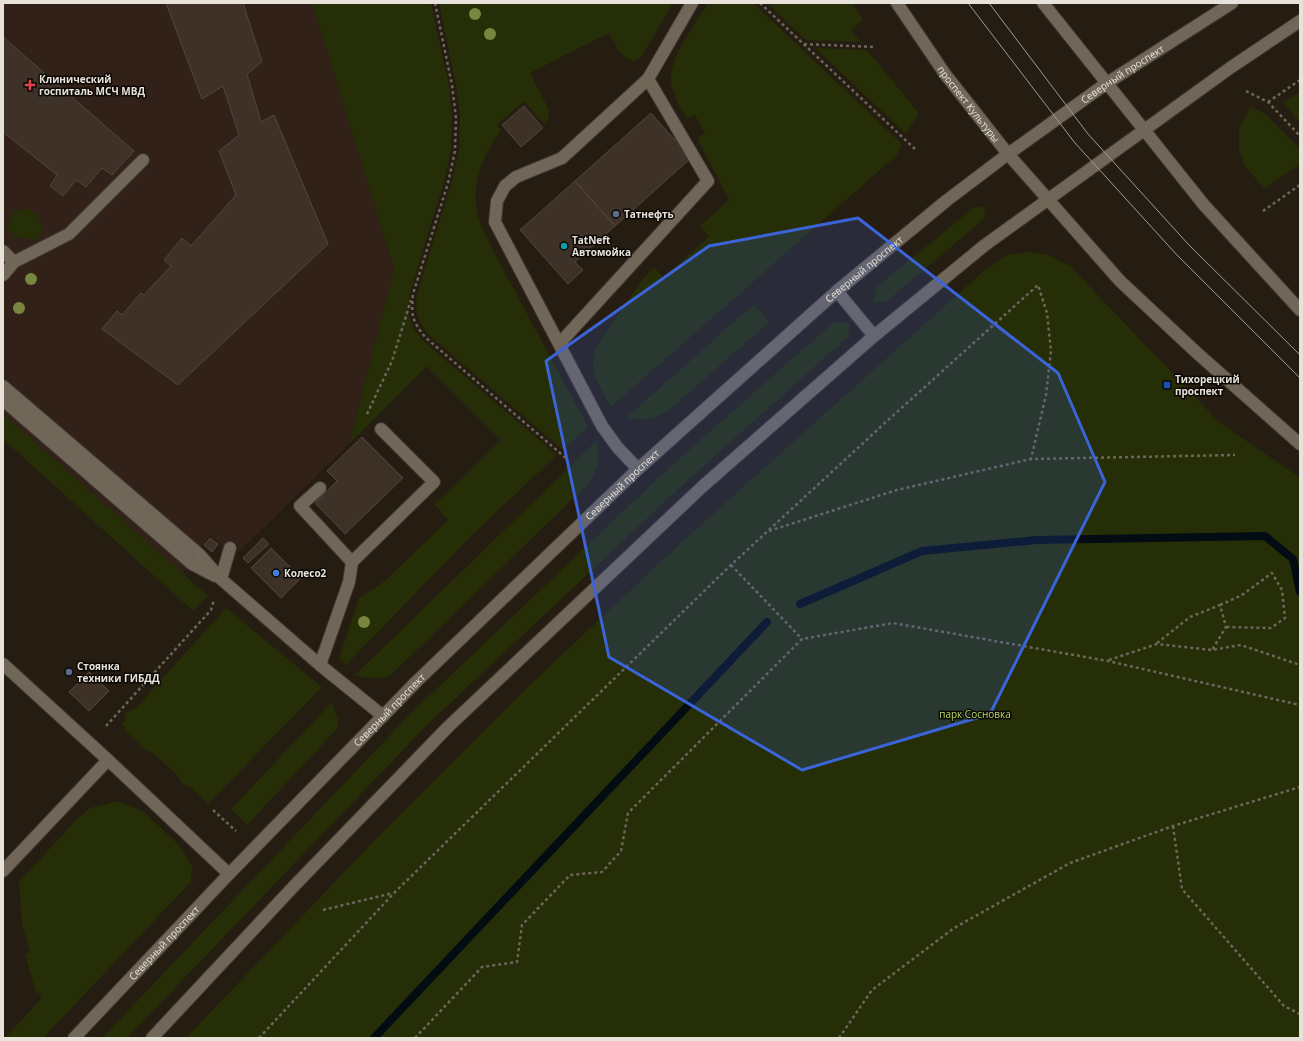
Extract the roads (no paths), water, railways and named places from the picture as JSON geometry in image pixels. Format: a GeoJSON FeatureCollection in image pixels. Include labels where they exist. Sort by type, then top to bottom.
{"type":"FeatureCollection","features":[{"type":"Feature","properties":{"kind":"main road"},"geometry":{"type":"LineString","coordinates":[[638,469],[618,448],[602,426],[495,222],[497,201],[505,186],[516,177],[562,158],[648,80],[692,3]]}},
{"type":"Feature","properties":{"kind":"main road","name":"проспект Культуры"},"geometry":{"type":"LineString","coordinates":[[897,3],[945,74],[1008,154],[1048,199]]}},
{"type":"Feature","properties":{"kind":"main road"},"geometry":{"type":"LineString","coordinates":[[1043,3],[1204,205],[1300,310]]}},
{"type":"Feature","properties":{"kind":"main road","name":"Северный проспект"},"geometry":{"type":"LineString","coordinates":[[74,1038],[229,874],[417,681],[638,469],[838,291],[946,201],[1008,154],[1107,84],[1232,3]]}},
{"type":"Feature","properties":{"kind":"main road"},"geometry":{"type":"LineString","coordinates":[[152,1038],[295,885],[448,726],[703,486],[874,336],[985,245],[1230,68],[1300,21]]}},
{"type":"Feature","properties":{"kind":"main road"},"geometry":{"type":"LineString","coordinates":[[559,344],[708,181],[648,80]]}},
{"type":"Feature","properties":{"kind":"main road"},"geometry":{"type":"LineString","coordinates":[[3,275],[14,262],[69,234],[143,160]]}},
{"type":"Feature","properties":{"kind":"main road"},"geometry":{"type":"LineString","coordinates":[[1048,199],[1120,281],[1197,354],[1300,444]]}},
{"type":"Feature","properties":{"kind":"main road"},"geometry":{"type":"LineString","coordinates":[[3,251],[14,262]]}},
{"type":"Feature","properties":{"kind":"main road"},"geometry":{"type":"LineString","coordinates":[[838,291],[874,336]]}},
{"type":"Feature","properties":{"kind":"main road"},"geometry":{"type":"LineString","coordinates":[[3,386],[200,554],[221,579],[320,665],[383,716]]}},
{"type":"Feature","properties":{"kind":"main road"},"geometry":{"type":"LineString","coordinates":[[3,400],[192,564],[221,579]]}},
{"type":"Feature","properties":{"kind":"main road"},"geometry":{"type":"LineString","coordinates":[[320,665],[349,582],[352,562],[434,482],[381,429]]}},
{"type":"Feature","properties":{"kind":"main road"},"geometry":{"type":"LineString","coordinates":[[320,488],[300,506],[352,562]]}},
{"type":"Feature","properties":{"kind":"main road"},"geometry":{"type":"LineString","coordinates":[[221,579],[230,548]]}},
{"type":"Feature","properties":{"kind":"main road"},"geometry":{"type":"LineString","coordinates":[[3,664],[229,874]]}},
{"type":"Feature","properties":{"kind":"main road"},"geometry":{"type":"LineString","coordinates":[[3,871],[108,760]]}},
{"type":"Feature","properties":{"kind":"waterway"},"geometry":{"type":"LineString","coordinates":[[800,604],[922,551],[1037,540],[1265,536],[1293,559],[1300,592]]}},
{"type":"Feature","properties":{"kind":"waterway"},"geometry":{"type":"LineString","coordinates":[[374,1038],[767,622]]}},
{"type":"Feature","properties":{"kind":"tram line"},"geometry":{"type":"LineString","coordinates":[[968,3],[1075,143],[1177,255],[1300,378]]}},
{"type":"Feature","properties":{"kind":"tram line"},"geometry":{"type":"LineString","coordinates":[[989,3],[1088,134],[1189,245],[1300,355]]}},
{"type":"Feature","properties":{"kind":"place","name":"Клинический госпиталь МСЧ МВД"},"geometry":{"type":"Point","coordinates":[30,85]}},
{"type":"Feature","properties":{"kind":"place","name":"Татнефть"},"geometry":{"type":"Point","coordinates":[616,214]}},
{"type":"Feature","properties":{"kind":"place","name":"TatNeft Автомойка"},"geometry":{"type":"Point","coordinates":[564,246]}},
{"type":"Feature","properties":{"kind":"place","name":"Тихорецкий проспект"},"geometry":{"type":"Point","coordinates":[1167,385]}},
{"type":"Feature","properties":{"kind":"place","name":"Колесо2"},"geometry":{"type":"Point","coordinates":[276,573]}},
{"type":"Feature","properties":{"kind":"place","name":"Стоянка техники ГИБДД"},"geometry":{"type":"Point","coordinates":[69,672]}},
{"type":"Feature","properties":{"kind":"park label","name":"парк Сосновка"},"geometry":{"type":"Point","coordinates":[975,714]}}]}
